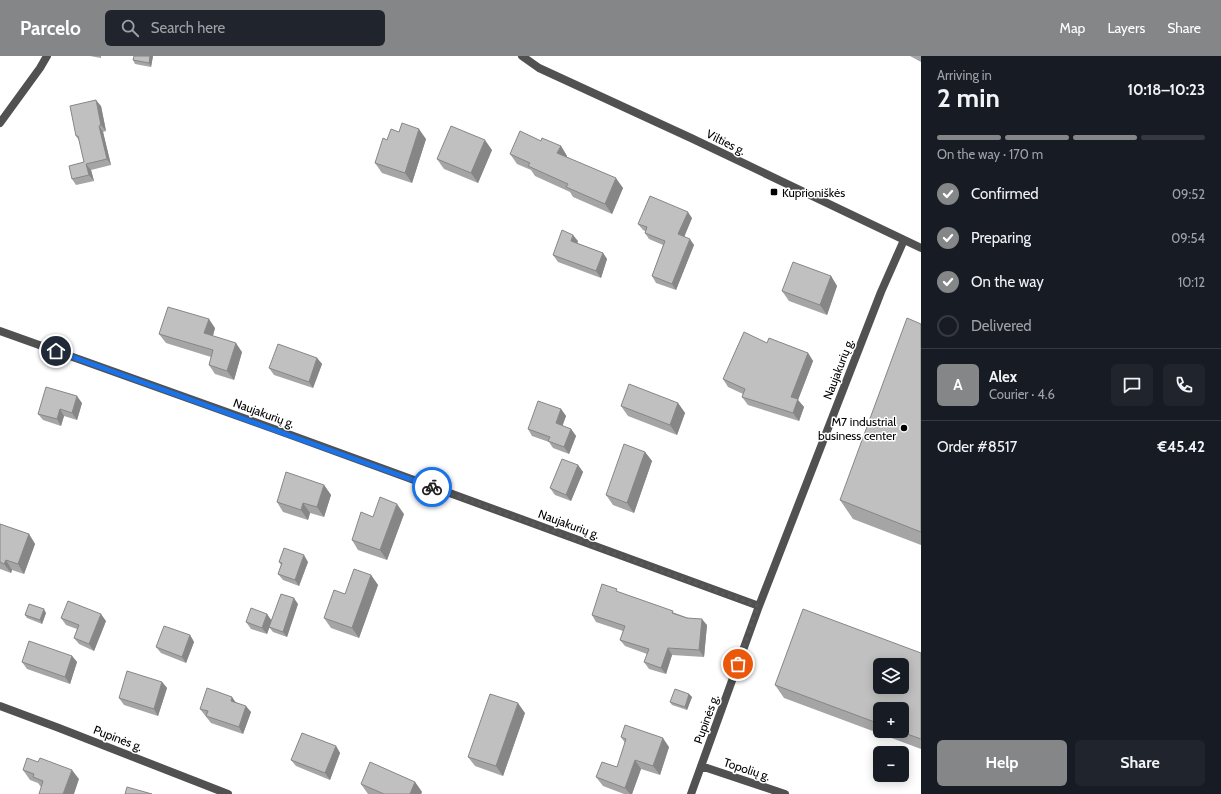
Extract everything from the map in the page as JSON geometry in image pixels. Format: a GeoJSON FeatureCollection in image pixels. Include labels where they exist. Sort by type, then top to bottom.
{"type":"FeatureCollection","features":[{"type":"Feature","properties":{"kind":"street"},"geometry":{"type":"LineString","coordinates":[[0,123],[38,71],[47,56]]}},
{"type":"Feature","properties":{"kind":"street","name":"Vilties g."},"geometry":{"type":"LineString","coordinates":[[522,56],[539,68],[698,141],[921,248]]}},
{"type":"Feature","properties":{"kind":"street","name":"Naujakurių g."},"geometry":{"type":"LineString","coordinates":[[0,331],[288,434],[758,606],[881,292],[904,240]]}},
{"type":"Feature","properties":{"kind":"street","name":"Pupinės g."},"geometry":{"type":"LineString","coordinates":[[691,794],[758,606]]}},
{"type":"Feature","properties":{"kind":"street","name":"Pupinės g."},"geometry":{"type":"LineString","coordinates":[[0,706],[228,794]]}},
{"type":"Feature","properties":{"kind":"street","name":"Topolių g."},"geometry":{"type":"LineString","coordinates":[[701,766],[785,794]]}},
{"type":"Feature","properties":{"kind":"building"},"geometry":{"type":"Polygon","coordinates":[[[134,56],[150,56],[149,63],[133,60],[134,56]]]}},
{"type":"Feature","properties":{"kind":"building"},"geometry":{"type":"Polygon","coordinates":[[[96,100],[101,125],[99,126],[107,159],[86,164],[89,175],[72,179],[69,166],[84,162],[78,136],[76,136],[70,106],[96,100]]]}},
{"type":"Feature","properties":{"kind":"building"},"geometry":{"type":"Polygon","coordinates":[[[402,123],[419,129],[405,173],[375,163],[383,138],[387,140],[391,129],[399,132],[402,123]]]}},
{"type":"Feature","properties":{"kind":"building"},"geometry":{"type":"Polygon","coordinates":[[[451,126],[485,140],[471,173],[437,159],[451,126]]]}},
{"type":"Feature","properties":{"kind":"building"},"geometry":{"type":"Polygon","coordinates":[[[520,131],[541,141],[542,138],[561,146],[557,153],[616,178],[605,204],[566,187],[568,184],[528,166],[530,163],[510,154],[520,131]]]}},
{"type":"Feature","properties":{"kind":"building"},"geometry":{"type":"Polygon","coordinates":[[[650,196],[688,212],[678,234],[690,239],[672,284],[652,276],[665,241],[645,233],[647,227],[638,224],[650,196]]]}},
{"type":"Feature","properties":{"kind":"building"},"geometry":{"type":"Polygon","coordinates":[[[562,230],[573,235],[571,241],[603,253],[596,271],[553,255],[562,230]]]}},
{"type":"Feature","properties":{"kind":"building"},"geometry":{"type":"Polygon","coordinates":[[[793,262],[831,276],[820,305],[782,291],[793,262]]]}},
{"type":"Feature","properties":{"kind":"building"},"geometry":{"type":"Polygon","coordinates":[[[168,307],[209,319],[204,333],[236,343],[227,371],[209,365],[213,350],[159,334],[168,307]]]}},
{"type":"Feature","properties":{"kind":"building","name":"M7 industrial business center"},"geometry":{"type":"Polygon","coordinates":[[[907,318],[921,324],[921,532],[840,500],[907,318]]]}},
{"type":"Feature","properties":{"kind":"building"},"geometry":{"type":"Polygon","coordinates":[[[744,332],[767,343],[769,338],[808,353],[791,397],[798,399],[793,413],[742,397],[745,389],[723,379],[744,332]]]}},
{"type":"Feature","properties":{"kind":"building"},"geometry":{"type":"Polygon","coordinates":[[[278,344],[317,358],[309,382],[269,368],[278,344]]]}},
{"type":"Feature","properties":{"kind":"building"},"geometry":{"type":"Polygon","coordinates":[[[629,384],[678,403],[670,425],[621,406],[629,384]]]}},
{"type":"Feature","properties":{"kind":"building"},"geometry":{"type":"Polygon","coordinates":[[[46,387],[77,396],[72,413],[60,409],[57,419],[38,414],[46,387]]]}},
{"type":"Feature","properties":{"kind":"building"},"geometry":{"type":"Polygon","coordinates":[[[538,401],[561,409],[556,423],[571,429],[564,447],[548,441],[550,437],[528,429],[538,401]]]}},
{"type":"Feature","properties":{"kind":"building"},"geometry":{"type":"Polygon","coordinates":[[[624,444],[645,452],[627,503],[606,495],[624,444]]]}},
{"type":"Feature","properties":{"kind":"building"},"geometry":{"type":"Polygon","coordinates":[[[562,459],[578,465],[566,495],[550,488],[562,459]]]}},
{"type":"Feature","properties":{"kind":"building"},"geometry":{"type":"Polygon","coordinates":[[[286,472],[324,485],[317,507],[303,503],[301,510],[277,502],[286,472]]]}},
{"type":"Feature","properties":{"kind":"building"},"geometry":{"type":"Polygon","coordinates":[[[380,497],[397,504],[380,550],[352,540],[361,512],[373,517],[380,497]]]}},
{"type":"Feature","properties":{"kind":"building"},"geometry":{"type":"Polygon","coordinates":[[[0,524],[29,534],[18,564],[6,560],[4,564],[0,562],[0,524]]]}},
{"type":"Feature","properties":{"kind":"building"},"geometry":{"type":"Polygon","coordinates":[[[284,548],[304,555],[295,580],[278,574],[282,563],[279,562],[284,548]]]}},
{"type":"Feature","properties":{"kind":"building"},"geometry":{"type":"Polygon","coordinates":[[[354,569],[371,575],[352,628],[324,618],[334,590],[345,594],[354,569]]]}},
{"type":"Feature","properties":{"kind":"building"},"geometry":{"type":"Polygon","coordinates":[[[602,584],[617,589],[616,591],[673,611],[672,613],[687,618],[702,619],[699,650],[668,648],[661,668],[644,662],[649,649],[620,640],[625,626],[592,615],[602,584]]]}},
{"type":"Feature","properties":{"kind":"building"},"geometry":{"type":"Polygon","coordinates":[[[281,594],[294,598],[283,632],[269,627],[281,594]]]}},
{"type":"Feature","properties":{"kind":"building"},"geometry":{"type":"Polygon","coordinates":[[[68,601],[101,614],[89,644],[74,638],[79,625],[61,618],[68,601]]]}},
{"type":"Feature","properties":{"kind":"building"},"geometry":{"type":"Polygon","coordinates":[[[29,604],[44,609],[40,620],[25,615],[29,604]]]}},
{"type":"Feature","properties":{"kind":"building"},"geometry":{"type":"Polygon","coordinates":[[[251,608],[267,614],[262,628],[246,622],[251,608]]]}},
{"type":"Feature","properties":{"kind":"building"},"geometry":{"type":"Polygon","coordinates":[[[803,609],[921,653],[921,739],[909,735],[909,702],[873,702],[873,721],[775,685],[803,609]]]}},
{"type":"Feature","properties":{"kind":"building"},"geometry":{"type":"Polygon","coordinates":[[[164,626],[190,635],[182,657],[156,647],[164,626]]]}},
{"type":"Feature","properties":{"kind":"building"},"geometry":{"type":"Polygon","coordinates":[[[29,641],[72,656],[65,677],[22,662],[29,641]]]}},
{"type":"Feature","properties":{"kind":"building"},"geometry":{"type":"Polygon","coordinates":[[[127,671],[162,682],[154,709],[119,698],[127,671]]]}},
{"type":"Feature","properties":{"kind":"building"},"geometry":{"type":"Polygon","coordinates":[[[207,688],[232,697],[231,701],[246,706],[239,727],[206,716],[208,711],[200,709],[207,688]]]}},
{"type":"Feature","properties":{"kind":"building"},"geometry":{"type":"Polygon","coordinates":[[[675,689],[689,694],[685,707],[670,702],[675,689]]]}},
{"type":"Feature","properties":{"kind":"building"},"geometry":{"type":"Polygon","coordinates":[[[490,694],[518,703],[496,766],[468,757],[490,694]]]}},
{"type":"Feature","properties":{"kind":"building"},"geometry":{"type":"Polygon","coordinates":[[[625,725],[663,738],[653,766],[635,760],[625,788],[596,777],[602,762],[617,767],[626,739],[621,737],[625,725]]]}},
{"type":"Feature","properties":{"kind":"building"},"geometry":{"type":"Polygon","coordinates":[[[302,733],[336,746],[325,773],[291,760],[302,733]]]}},
{"type":"Feature","properties":{"kind":"building"},"geometry":{"type":"Polygon","coordinates":[[[27,758],[38,762],[40,758],[72,770],[63,794],[39,794],[43,781],[33,777],[34,774],[23,770],[27,758]]]}},
{"type":"Feature","properties":{"kind":"building"},"geometry":{"type":"Polygon","coordinates":[[[370,762],[415,782],[410,794],[384,794],[361,784],[370,762]]]}},
{"type":"Feature","properties":{"kind":"building"},"geometry":{"type":"Polygon","coordinates":[[[127,787],[152,794],[125,794],[127,787]]]}},
{"type":"Feature","properties":{"kind":"way so far"},"geometry":{"type":"LineString","coordinates":[[432,487],[758,606],[738,664]]}},
{"type":"Feature","properties":{"kind":"place","name":"Kuprioniškės"},"geometry":{"type":"Point","coordinates":[774,192]}},
{"type":"Feature","properties":{"kind":"place","name":"M7 industrial business center"},"geometry":{"type":"Point","coordinates":[904,428]}},
{"type":"Feature","properties":{"kind":"route"},"geometry":{"type":"LineString","coordinates":[[56,351],[432,487]]}}]}
